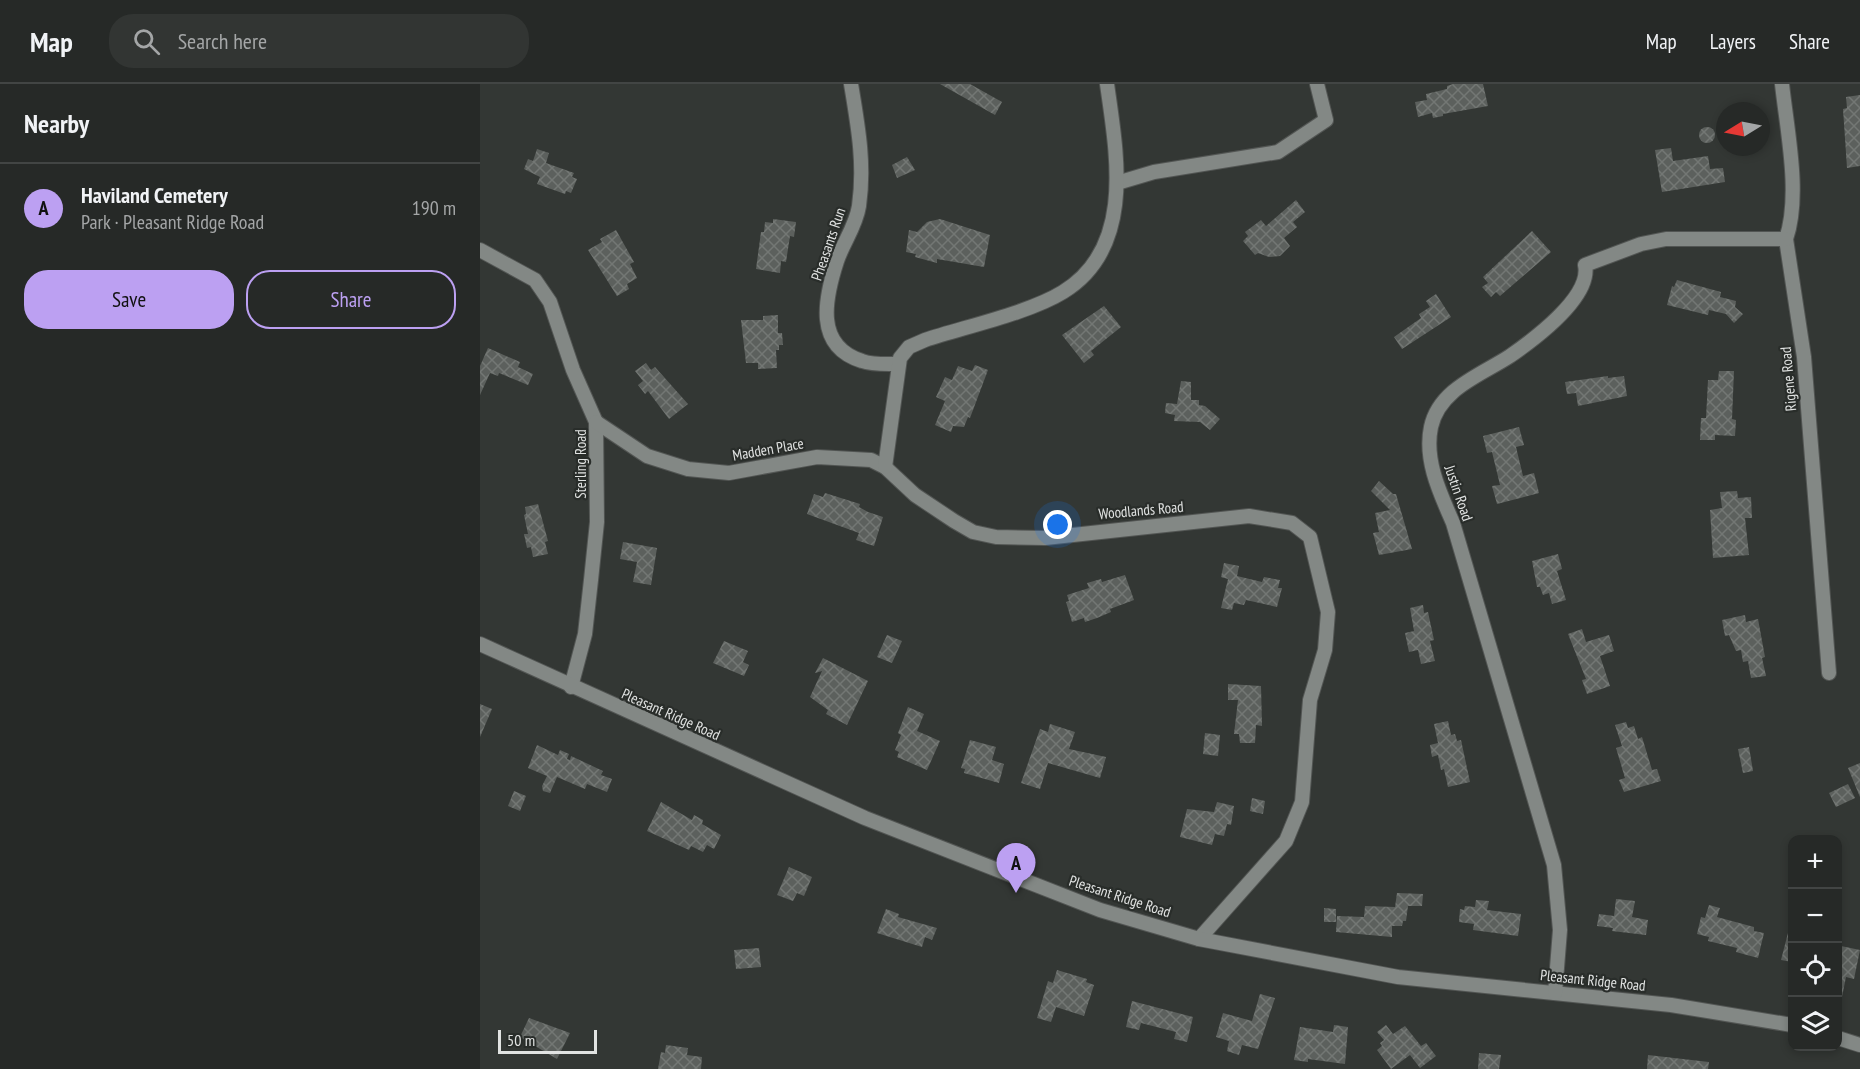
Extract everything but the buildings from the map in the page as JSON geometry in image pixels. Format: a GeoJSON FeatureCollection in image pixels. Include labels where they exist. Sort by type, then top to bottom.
{"type":"FeatureCollection","features":[{"type":"Feature","properties":{"kind":"street","name":"Pheasants Run"},"geometry":{"type":"LineString","coordinates":[[851,84],[863,169],[858,210],[838,260],[827,299],[826,316],[830,334],[842,353],[864,362],[898,364]]}},
{"type":"Feature","properties":{"kind":"street"},"geometry":{"type":"LineString","coordinates":[[885,467],[898,364],[909,347],[1040,303],[1062,293],[1086,275],[1101,255],[1110,232],[1117,183],[1117,143],[1107,84]]}},
{"type":"Feature","properties":{"kind":"street"},"geometry":{"type":"LineString","coordinates":[[1117,183],[1154,172],[1278,152],[1326,120],[1317,84]]}},
{"type":"Feature","properties":{"kind":"street","name":"Rigene Road"},"geometry":{"type":"LineString","coordinates":[[1782,84],[1793,202],[1791,224],[1786,239],[1804,357],[1828,673]]}},
{"type":"Feature","properties":{"kind":"street","name":"Justin Road"},"geometry":{"type":"LineString","coordinates":[[1555,993],[1560,930],[1554,865],[1453,523],[1437,485],[1430,458],[1431,425],[1438,408],[1448,395],[1510,355],[1555,320],[1579,292],[1585,265],[1641,244],[1666,239],[1786,239]]}},
{"type":"Feature","properties":{"kind":"street","name":"Sterling Road"},"geometry":{"type":"LineString","coordinates":[[480,250],[535,280],[550,302],[573,370],[596,422],[597,522],[585,634],[571,687]]}},
{"type":"Feature","properties":{"kind":"street","name":"Madden Place"},"geometry":{"type":"LineString","coordinates":[[596,422],[647,456],[688,469],[729,473],[817,457],[871,460],[885,467]]}},
{"type":"Feature","properties":{"kind":"street","name":"Woodlands Road"},"geometry":{"type":"LineString","coordinates":[[885,467],[915,495],[954,521],[973,532],[996,537],[1046,538],[1249,516],[1292,523],[1310,537],[1329,612],[1325,650],[1310,700],[1302,802],[1286,841],[1199,939]]}},
{"type":"Feature","properties":{"kind":"street","name":"Pleasant Ridge Road"},"geometry":{"type":"LineString","coordinates":[[480,644],[571,687],[873,821],[1100,910],[1199,939],[1398,977],[1671,1005],[1788,1024]]}},
{"type":"Feature","properties":{"kind":"street"},"geometry":{"type":"LineString","coordinates":[[1842,1039],[1860,1045]]}},
{"type":"Feature","properties":{"kind":"place","name":"Haviland Cemetery"},"geometry":{"type":"Point","coordinates":[1016,893]}}]}
